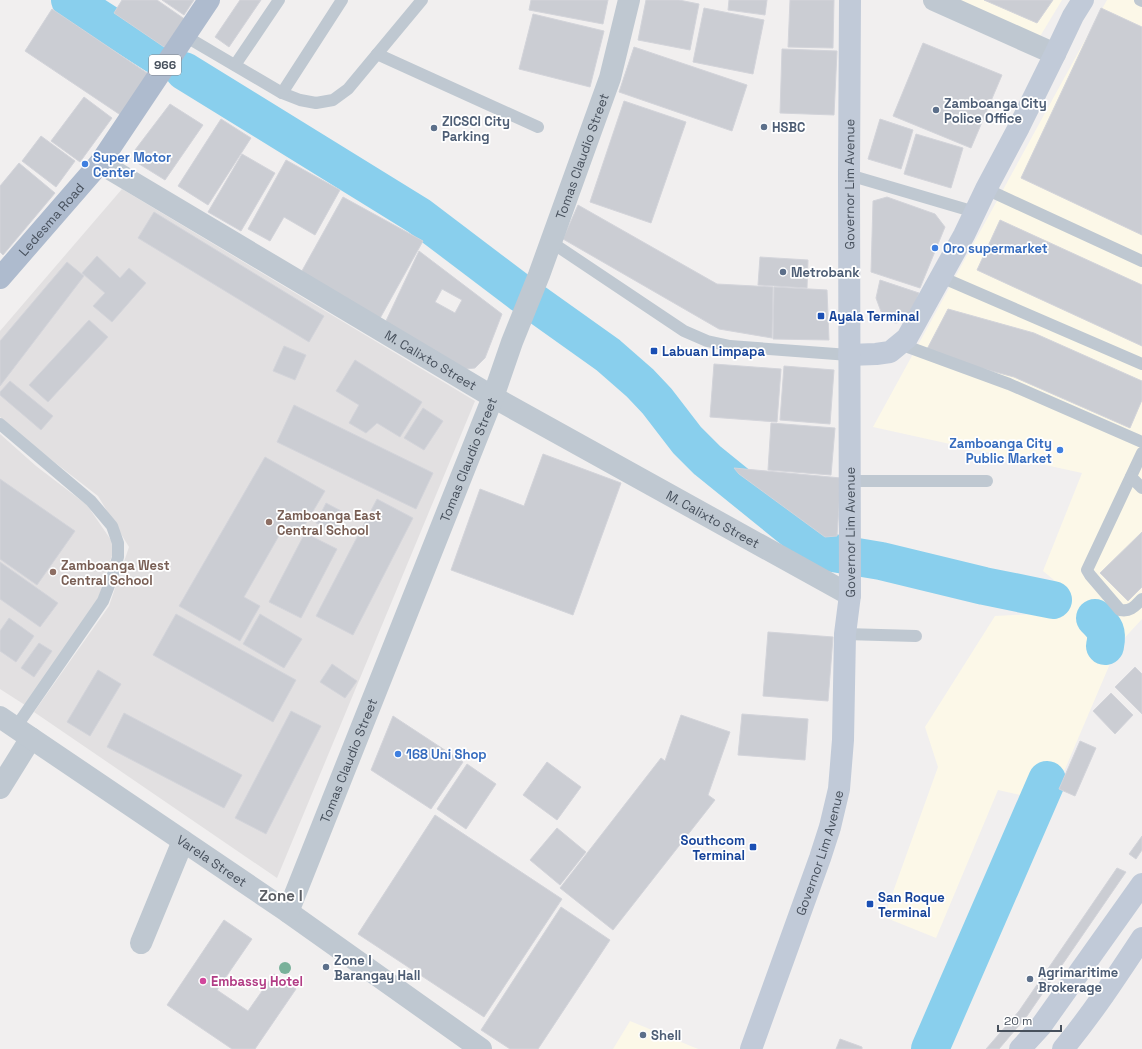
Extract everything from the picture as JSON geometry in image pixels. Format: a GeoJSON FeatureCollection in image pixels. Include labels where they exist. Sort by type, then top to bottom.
{"type":"FeatureCollection","features":[{"type":"Feature","properties":{"kind":"main road","name":"Ledesma Road"},"geometry":{"type":"LineString","coordinates":[[0,278],[100,163],[208,0]]}},
{"type":"Feature","properties":{"kind":"main road","name":"Governor Lim Avenue"},"geometry":{"type":"LineString","coordinates":[[751,1049],[822,852],[840,789],[843,740],[845,634],[850,595],[848,175],[850,0]]}},
{"type":"Feature","properties":{"kind":"main road"},"geometry":{"type":"LineString","coordinates":[[850,355],[890,352],[907,338],[975,212],[1019,127],[1073,16],[1083,0]]}},
{"type":"Feature","properties":{"kind":"main road"},"geometry":{"type":"LineString","coordinates":[[1020,1049],[1045,1020],[1142,884]]}},
{"type":"Feature","properties":{"kind":"main road"},"geometry":{"type":"LineString","coordinates":[[1063,1049],[1085,1022],[1113,983],[1142,938]]}},
{"type":"Feature","properties":{"kind":"street","name":"Tomas Claudio Street"},"geometry":{"type":"LineString","coordinates":[[288,912],[493,397],[512,342],[551,242],[610,78],[629,0]]}},
{"type":"Feature","properties":{"kind":"street"},"geometry":{"type":"LineString","coordinates":[[934,0],[1055,54]]}},
{"type":"Feature","properties":{"kind":"street","name":"M. Calixto Street"},"geometry":{"type":"LineString","coordinates":[[100,163],[493,397],[850,595]]}},
{"type":"Feature","properties":{"kind":"street"},"geometry":{"type":"LineString","coordinates":[[0,788],[15,727]]}},
{"type":"Feature","properties":{"kind":"street","name":"Varela Street"},"geometry":{"type":"LineString","coordinates":[[15,727],[288,912],[481,1049]]}},
{"type":"Feature","properties":{"kind":"street"},"geometry":{"type":"LineString","coordinates":[[141,943],[183,840]]}},
{"type":"Feature","properties":{"kind":"lane"},"geometry":{"type":"LineString","coordinates":[[235,65],[279,0]]}},
{"type":"Feature","properties":{"kind":"lane"},"geometry":{"type":"LineString","coordinates":[[282,93],[342,0]]}},
{"type":"Feature","properties":{"kind":"lane"},"geometry":{"type":"LineString","coordinates":[[185,36],[282,93],[300,100],[316,103],[333,100],[348,89],[422,0]]}},
{"type":"Feature","properties":{"kind":"lane"},"geometry":{"type":"LineString","coordinates":[[377,54],[538,126]]}},
{"type":"Feature","properties":{"kind":"lane"},"geometry":{"type":"LineString","coordinates":[[848,175],[975,212]]}},
{"type":"Feature","properties":{"kind":"lane"},"geometry":{"type":"LineString","coordinates":[[986,189],[1142,261]]}},
{"type":"Feature","properties":{"kind":"lane"},"geometry":{"type":"LineString","coordinates":[[551,242],[684,331],[707,341],[730,346],[850,355]]}},
{"type":"Feature","properties":{"kind":"lane"},"geometry":{"type":"LineString","coordinates":[[941,276],[1142,364]]}},
{"type":"Feature","properties":{"kind":"lane"},"geometry":{"type":"LineString","coordinates":[[900,344],[1009,384],[1142,442]]}},
{"type":"Feature","properties":{"kind":"lane"},"geometry":{"type":"LineString","coordinates":[[0,424],[91,501],[112,526],[118,543],[118,558],[113,576],[103,601],[15,727]]}},
{"type":"Feature","properties":{"kind":"lane"},"geometry":{"type":"LineString","coordinates":[[1142,453],[1087,570],[1090,576],[1120,610],[1132,610],[1142,599]]}},
{"type":"Feature","properties":{"kind":"lane"},"geometry":{"type":"LineString","coordinates":[[1131,477],[1142,488]]}},
{"type":"Feature","properties":{"kind":"lane"},"geometry":{"type":"LineString","coordinates":[[850,481],[987,481]]}},
{"type":"Feature","properties":{"kind":"lane"},"geometry":{"type":"LineString","coordinates":[[845,634],[916,636]]}},
{"type":"Feature","properties":{"kind":"shaded area"},"geometry":{"type":"Polygon","coordinates":[[[954,0],[1062,0],[1039,38],[954,0]]]}},
{"type":"Feature","properties":{"kind":"shaded area","name":"Zamboanga City Public Market"},"geometry":{"type":"Polygon","coordinates":[[[1107,0],[1142,0],[1142,619],[1118,645],[1051,802],[998,790],[936,938],[884,917],[938,767],[925,727],[995,616],[1053,613],[1065,589],[1043,571],[1082,473],[873,427],[1107,0]]]}},
{"type":"Feature","properties":{"kind":"shaded area","name":"Zamboanga East Central School"},"geometry":{"type":"Polygon","coordinates":[[[122,189],[475,401],[277,878],[34,712],[109,606],[129,547],[98,496],[35,447],[0,417],[0,331],[122,189]]]}},
{"type":"Feature","properties":{"kind":"shaded area","name":"Zamboanga West Central School"},"geometry":{"type":"Polygon","coordinates":[[[0,434],[36,466],[87,505],[115,546],[98,599],[25,705],[0,689],[0,434]]]}},
{"type":"Feature","properties":{"kind":"shaded area","name":"Shell"},"geometry":{"type":"Polygon","coordinates":[[[630,1021],[698,1049],[613,1049],[630,1021]]]}},
{"type":"Feature","properties":{"kind":"building"},"geometry":{"type":"Polygon","coordinates":[[[122,0],[157,0],[186,20],[167,49],[114,13],[122,0]]]}},
{"type":"Feature","properties":{"kind":"building"},"geometry":{"type":"Polygon","coordinates":[[[162,0],[194,0],[184,15],[162,0]]]}},
{"type":"Feature","properties":{"kind":"building"},"geometry":{"type":"Polygon","coordinates":[[[240,0],[261,0],[229,47],[215,37],[240,0]]]}},
{"type":"Feature","properties":{"kind":"building"},"geometry":{"type":"Polygon","coordinates":[[[531,0],[608,0],[603,24],[529,10],[531,0]]]}},
{"type":"Feature","properties":{"kind":"building"},"geometry":{"type":"Polygon","coordinates":[[[646,0],[679,0],[699,4],[690,50],[638,40],[646,0]]]}},
{"type":"Feature","properties":{"kind":"building"},"geometry":{"type":"Polygon","coordinates":[[[729,0],[767,0],[765,15],[728,10],[729,0]]]}},
{"type":"Feature","properties":{"kind":"building"},"geometry":{"type":"Polygon","coordinates":[[[790,0],[834,0],[833,48],[788,47],[790,0]]]}},
{"type":"Feature","properties":{"kind":"building"},"geometry":{"type":"Polygon","coordinates":[[[984,0],[1053,0],[1037,23],[984,0]]]}},
{"type":"Feature","properties":{"kind":"building"},"geometry":{"type":"Polygon","coordinates":[[[704,8],[764,20],[753,74],[693,62],[704,8]]]}},
{"type":"Feature","properties":{"kind":"building"},"geometry":{"type":"Polygon","coordinates":[[[1101,8],[1142,27],[1142,235],[1021,178],[1101,8]]]}},
{"type":"Feature","properties":{"kind":"building"},"geometry":{"type":"Polygon","coordinates":[[[52,9],[150,75],[122,116],[25,51],[52,9]]]}},
{"type":"Feature","properties":{"kind":"building"},"geometry":{"type":"Polygon","coordinates":[[[533,14],[604,31],[590,87],[519,69],[533,14]]]}},
{"type":"Feature","properties":{"kind":"building"},"geometry":{"type":"Polygon","coordinates":[[[923,43],[1002,75],[971,148],[893,116],[923,43]]]}},
{"type":"Feature","properties":{"kind":"building"},"geometry":{"type":"Polygon","coordinates":[[[634,47],[747,85],[732,131],[619,92],[634,47]]]}},
{"type":"Feature","properties":{"kind":"building"},"geometry":{"type":"Polygon","coordinates":[[[782,49],[837,51],[834,115],[780,113],[782,49]]]}},
{"type":"Feature","properties":{"kind":"building"},"geometry":{"type":"Polygon","coordinates":[[[84,97],[112,118],[80,162],[51,141],[84,97]]]}},
{"type":"Feature","properties":{"kind":"building"},"geometry":{"type":"Polygon","coordinates":[[[624,101],[686,122],[651,223],[590,202],[624,101]]]}},
{"type":"Feature","properties":{"kind":"building"},"geometry":{"type":"Polygon","coordinates":[[[170,104],[203,125],[165,180],[136,162],[135,150],[170,104]]]}},
{"type":"Feature","properties":{"kind":"building"},"geometry":{"type":"Polygon","coordinates":[[[221,119],[251,138],[208,205],[178,186],[221,119]]]}},
{"type":"Feature","properties":{"kind":"building"},"geometry":{"type":"Polygon","coordinates":[[[880,119],[913,130],[901,169],[868,159],[880,119]]]}},
{"type":"Feature","properties":{"kind":"building"},"geometry":{"type":"Polygon","coordinates":[[[916,134],[963,148],[951,188],[904,174],[916,134]]]}},
{"type":"Feature","properties":{"kind":"building"},"geometry":{"type":"Polygon","coordinates":[[[41,136],[75,161],[56,187],[22,161],[41,136]]]}},
{"type":"Feature","properties":{"kind":"building"},"geometry":{"type":"Polygon","coordinates":[[[242,154],[275,173],[241,231],[208,212],[242,154]]]}},
{"type":"Feature","properties":{"kind":"building"},"geometry":{"type":"Polygon","coordinates":[[[286,160],[340,190],[315,235],[284,217],[270,241],[248,229],[286,160]]]}},
{"type":"Feature","properties":{"kind":"building"},"geometry":{"type":"Polygon","coordinates":[[[19,163],[55,193],[3,255],[0,252],[0,186],[19,163]]]}},
{"type":"Feature","properties":{"kind":"building"},"geometry":{"type":"Polygon","coordinates":[[[343,197],[423,241],[378,322],[298,278],[343,197]]]}},
{"type":"Feature","properties":{"kind":"building"},"geometry":{"type":"Polygon","coordinates":[[[887,197],[935,214],[945,227],[920,288],[871,272],[873,201],[887,197]]]}},
{"type":"Feature","properties":{"kind":"building"},"geometry":{"type":"Polygon","coordinates":[[[578,205],[717,284],[773,287],[772,338],[719,329],[563,239],[578,205]]]}},
{"type":"Feature","properties":{"kind":"building"},"geometry":{"type":"Polygon","coordinates":[[[154,212],[324,316],[309,342],[138,238],[154,212]]]}},
{"type":"Feature","properties":{"kind":"building"},"geometry":{"type":"Polygon","coordinates":[[[1000,220],[1142,285],[1142,346],[977,270],[1000,220]]]}},
{"type":"Feature","properties":{"kind":"building"},"geometry":{"type":"Polygon","coordinates":[[[419,251],[502,314],[485,358],[475,368],[466,369],[385,323],[419,251]],[[442,289],[435,302],[455,313],[462,300],[442,289]]]}},
{"type":"Feature","properties":{"kind":"building"},"geometry":{"type":"Polygon","coordinates":[[[97,256],[120,278],[129,268],[146,283],[112,322],[93,306],[105,293],[82,273],[97,256]]]}},
{"type":"Feature","properties":{"kind":"building","name":"Metrobank"},"geometry":{"type":"Polygon","coordinates":[[[760,257],[808,260],[807,288],[758,285],[760,257]]]}},
{"type":"Feature","properties":{"kind":"building"},"geometry":{"type":"Polygon","coordinates":[[[67,262],[84,276],[0,386],[0,341],[67,262]]]}},
{"type":"Feature","properties":{"kind":"building"},"geometry":{"type":"Polygon","coordinates":[[[880,280],[919,293],[913,312],[897,323],[890,322],[883,317],[876,298],[880,280]]]}},
{"type":"Feature","properties":{"kind":"building"},"geometry":{"type":"Polygon","coordinates":[[[774,287],[827,290],[829,340],[773,339],[774,287]]]}},
{"type":"Feature","properties":{"kind":"building"},"geometry":{"type":"Polygon","coordinates":[[[948,309],[1034,333],[1142,381],[1142,400],[1130,428],[1014,377],[925,353],[948,309]]]}},
{"type":"Feature","properties":{"kind":"building"},"geometry":{"type":"Polygon","coordinates":[[[89,320],[108,337],[48,402],[29,385],[89,320]]]}},
{"type":"Feature","properties":{"kind":"building"},"geometry":{"type":"Polygon","coordinates":[[[284,346],[306,355],[295,380],[273,371],[284,346]]]}},
{"type":"Feature","properties":{"kind":"building"},"geometry":{"type":"Polygon","coordinates":[[[355,360],[422,402],[400,437],[377,423],[366,433],[349,423],[359,405],[336,391],[355,360]]]}},
{"type":"Feature","properties":{"kind":"building"},"geometry":{"type":"Polygon","coordinates":[[[714,364],[781,369],[777,422],[710,417],[714,364]]]}},
{"type":"Feature","properties":{"kind":"building"},"geometry":{"type":"Polygon","coordinates":[[[784,366],[834,370],[830,424],[780,420],[784,366]]]}},
{"type":"Feature","properties":{"kind":"building"},"geometry":{"type":"Polygon","coordinates":[[[10,381],[53,416],[41,430],[0,395],[0,392],[10,381]]]}},
{"type":"Feature","properties":{"kind":"building"},"geometry":{"type":"Polygon","coordinates":[[[294,405],[433,473],[416,509],[277,442],[294,405]]]}},
{"type":"Feature","properties":{"kind":"building"},"geometry":{"type":"Polygon","coordinates":[[[423,408],[443,421],[424,450],[404,438],[423,408]]]}},
{"type":"Feature","properties":{"kind":"building"},"geometry":{"type":"Polygon","coordinates":[[[771,423],[835,428],[831,475],[768,470],[771,423]]]}},
{"type":"Feature","properties":{"kind":"building"},"geometry":{"type":"Polygon","coordinates":[[[543,454],[621,483],[573,615],[451,570],[480,489],[524,506],[543,454]]]}},
{"type":"Feature","properties":{"kind":"building"},"geometry":{"type":"Polygon","coordinates":[[[265,457],[325,491],[299,535],[284,527],[244,597],[260,606],[240,641],[179,606],[265,457]]]}},
{"type":"Feature","properties":{"kind":"building"},"geometry":{"type":"Polygon","coordinates":[[[734,468],[841,478],[837,536],[825,537],[739,474],[734,468]]]}},
{"type":"Feature","properties":{"kind":"building"},"geometry":{"type":"Polygon","coordinates":[[[0,479],[75,531],[37,585],[0,559],[0,479]]]}},
{"type":"Feature","properties":{"kind":"building"},"geometry":{"type":"Polygon","coordinates":[[[377,499],[413,518],[353,635],[316,616],[377,499]]]}},
{"type":"Feature","properties":{"kind":"building"},"geometry":{"type":"Polygon","coordinates":[[[326,503],[345,513],[335,533],[316,523],[326,503]]]}},
{"type":"Feature","properties":{"kind":"building"},"geometry":{"type":"Polygon","coordinates":[[[1142,532],[1142,587],[1128,601],[1100,573],[1142,532]]]}},
{"type":"Feature","properties":{"kind":"building"},"geometry":{"type":"Polygon","coordinates":[[[305,533],[337,549],[301,618],[269,602],[305,533]]]}},
{"type":"Feature","properties":{"kind":"building"},"geometry":{"type":"Polygon","coordinates":[[[0,562],[58,603],[40,627],[0,599],[0,562]]]}},
{"type":"Feature","properties":{"kind":"building"},"geometry":{"type":"Polygon","coordinates":[[[176,614],[296,680],[273,722],[153,655],[176,614]]]}},
{"type":"Feature","properties":{"kind":"building"},"geometry":{"type":"Polygon","coordinates":[[[260,614],[302,639],[284,668],[243,644],[260,614]]]}},
{"type":"Feature","properties":{"kind":"building"},"geometry":{"type":"Polygon","coordinates":[[[9,618],[34,636],[16,662],[0,651],[0,631],[9,618]]]}},
{"type":"Feature","properties":{"kind":"building"},"geometry":{"type":"Polygon","coordinates":[[[768,632],[833,637],[828,701],[763,696],[768,632]]]}},
{"type":"Feature","properties":{"kind":"building"},"geometry":{"type":"Polygon","coordinates":[[[39,643],[52,651],[34,677],[21,668],[39,643]]]}},
{"type":"Feature","properties":{"kind":"building"},"geometry":{"type":"Polygon","coordinates":[[[332,664],[357,681],[345,698],[320,682],[332,664]]]}},
{"type":"Feature","properties":{"kind":"building"},"geometry":{"type":"Polygon","coordinates":[[[1135,667],[1142,674],[1142,714],[1115,687],[1135,667]]]}},
{"type":"Feature","properties":{"kind":"building"},"geometry":{"type":"Polygon","coordinates":[[[98,670],[121,684],[90,736],[67,722],[98,670]]]}},
{"type":"Feature","properties":{"kind":"building"},"geometry":{"type":"Polygon","coordinates":[[[1111,693],[1133,715],[1115,734],[1093,711],[1111,693]]]}},
{"type":"Feature","properties":{"kind":"building"},"geometry":{"type":"Polygon","coordinates":[[[291,711],[321,726],[266,834],[235,818],[291,711]]]}},
{"type":"Feature","properties":{"kind":"building"},"geometry":{"type":"Polygon","coordinates":[[[124,713],[242,775],[224,808],[107,747],[124,713]]]}},
{"type":"Feature","properties":{"kind":"building"},"geometry":{"type":"Polygon","coordinates":[[[742,714],[808,719],[805,760],[738,755],[742,714]]]}},
{"type":"Feature","properties":{"kind":"building"},"geometry":{"type":"Polygon","coordinates":[[[681,715],[730,732],[708,795],[715,800],[613,930],[560,888],[661,758],[665,761],[681,715]]]}},
{"type":"Feature","properties":{"kind":"building"},"geometry":{"type":"Polygon","coordinates":[[[393,716],[463,762],[431,809],[371,770],[393,716]]]}},
{"type":"Feature","properties":{"kind":"building"},"geometry":{"type":"Polygon","coordinates":[[[1080,741],[1096,748],[1075,796],[1059,789],[1080,741]]]}},
{"type":"Feature","properties":{"kind":"building"},"geometry":{"type":"Polygon","coordinates":[[[547,762],[581,787],[557,820],[523,795],[547,762]]]}},
{"type":"Feature","properties":{"kind":"building"},"geometry":{"type":"Polygon","coordinates":[[[467,764],[496,784],[466,829],[437,809],[467,764]]]}},
{"type":"Feature","properties":{"kind":"building"},"geometry":{"type":"Polygon","coordinates":[[[435,815],[562,899],[484,1017],[358,934],[435,815]]]}},
{"type":"Feature","properties":{"kind":"building"},"geometry":{"type":"Polygon","coordinates":[[[557,828],[586,852],[560,885],[530,860],[557,828]]]}},
{"type":"Feature","properties":{"kind":"building"},"geometry":{"type":"Polygon","coordinates":[[[1142,836],[1142,850],[1136,859],[1129,854],[1142,836]]]}},
{"type":"Feature","properties":{"kind":"building"},"geometry":{"type":"Polygon","coordinates":[[[1117,868],[1126,872],[1027,1016],[999,1049],[986,1049],[1019,1011],[1117,868]]]}},
{"type":"Feature","properties":{"kind":"building"},"geometry":{"type":"Polygon","coordinates":[[[561,907],[610,940],[538,1049],[510,1049],[481,1030],[561,907]]]}},
{"type":"Feature","properties":{"kind":"building","name":"Embassy Hotel"},"geometry":{"type":"Polygon","coordinates":[[[224,920],[252,939],[217,990],[248,1011],[274,974],[296,989],[255,1049],[232,1049],[167,1005],[224,920]]]}},
{"type":"Feature","properties":{"kind":"building"},"geometry":{"type":"Polygon","coordinates":[[[840,1039],[862,1047],[862,1049],[836,1049],[840,1039]]]}},
{"type":"Feature","properties":{"kind":"waterway"},"geometry":{"type":"LineString","coordinates":[[70,0],[156,55]]}},
{"type":"Feature","properties":{"kind":"waterway"},"geometry":{"type":"LineString","coordinates":[[184,71],[419,216],[522,294]]}},
{"type":"Feature","properties":{"kind":"waterway"},"geometry":{"type":"LineString","coordinates":[[535,303],[608,355],[640,383],[657,401],[687,440],[707,460],[801,536],[827,552],[881,561],[984,586],[1053,600]]}},
{"type":"Feature","properties":{"kind":"waterway"},"geometry":{"type":"LineString","coordinates":[[1095,618],[1105,630],[1105,646]]}},
{"type":"Feature","properties":{"kind":"waterway"},"geometry":{"type":"LineString","coordinates":[[930,1049],[1047,780]]}},
{"type":"Feature","properties":{"kind":"place","name":"Zamboanga City Police Office"},"geometry":{"type":"Point","coordinates":[936,110]}},
{"type":"Feature","properties":{"kind":"place","name":"HSBC"},"geometry":{"type":"Point","coordinates":[764,127]}},
{"type":"Feature","properties":{"kind":"place","name":"ZICSCI City Parking"},"geometry":{"type":"Point","coordinates":[434,128]}},
{"type":"Feature","properties":{"kind":"place","name":"Super Motor Center"},"geometry":{"type":"Point","coordinates":[85,164]}},
{"type":"Feature","properties":{"kind":"place","name":"Oro supermarket"},"geometry":{"type":"Point","coordinates":[935,248]}},
{"type":"Feature","properties":{"kind":"place","name":"Metrobank"},"geometry":{"type":"Point","coordinates":[783,272]}},
{"type":"Feature","properties":{"kind":"place","name":"Ayala Terminal"},"geometry":{"type":"Point","coordinates":[821,316]}},
{"type":"Feature","properties":{"kind":"place","name":"Labuan Limpapa"},"geometry":{"type":"Point","coordinates":[654,351]}},
{"type":"Feature","properties":{"kind":"place","name":"Zamboanga City Public Market"},"geometry":{"type":"Point","coordinates":[1060,450]}},
{"type":"Feature","properties":{"kind":"place","name":"Zamboanga East Central School"},"geometry":{"type":"Point","coordinates":[269,522]}},
{"type":"Feature","properties":{"kind":"place","name":"Zamboanga West Central School"},"geometry":{"type":"Point","coordinates":[53,572]}},
{"type":"Feature","properties":{"kind":"place","name":"168 Uni Shop"},"geometry":{"type":"Point","coordinates":[398,754]}},
{"type":"Feature","properties":{"kind":"place","name":"Southcom Terminal"},"geometry":{"type":"Point","coordinates":[753,847]}},
{"type":"Feature","properties":{"kind":"place","name":"San Roque Terminal"},"geometry":{"type":"Point","coordinates":[870,904]}},
{"type":"Feature","properties":{"kind":"place","name":"Zone I Barangay Hall"},"geometry":{"type":"Point","coordinates":[326,967]}},
{"type":"Feature","properties":{"kind":"place","name":"Agrimaritime Brokerage"},"geometry":{"type":"Point","coordinates":[1030,979]}},
{"type":"Feature","properties":{"kind":"place","name":"Embassy Hotel"},"geometry":{"type":"Point","coordinates":[203,981]}},
{"type":"Feature","properties":{"kind":"place","name":"Shell"},"geometry":{"type":"Point","coordinates":[643,1035]}},
{"type":"Feature","properties":{"kind":"district","name":"Zone I"},"geometry":{"type":"Point","coordinates":[281,895]}}]}
